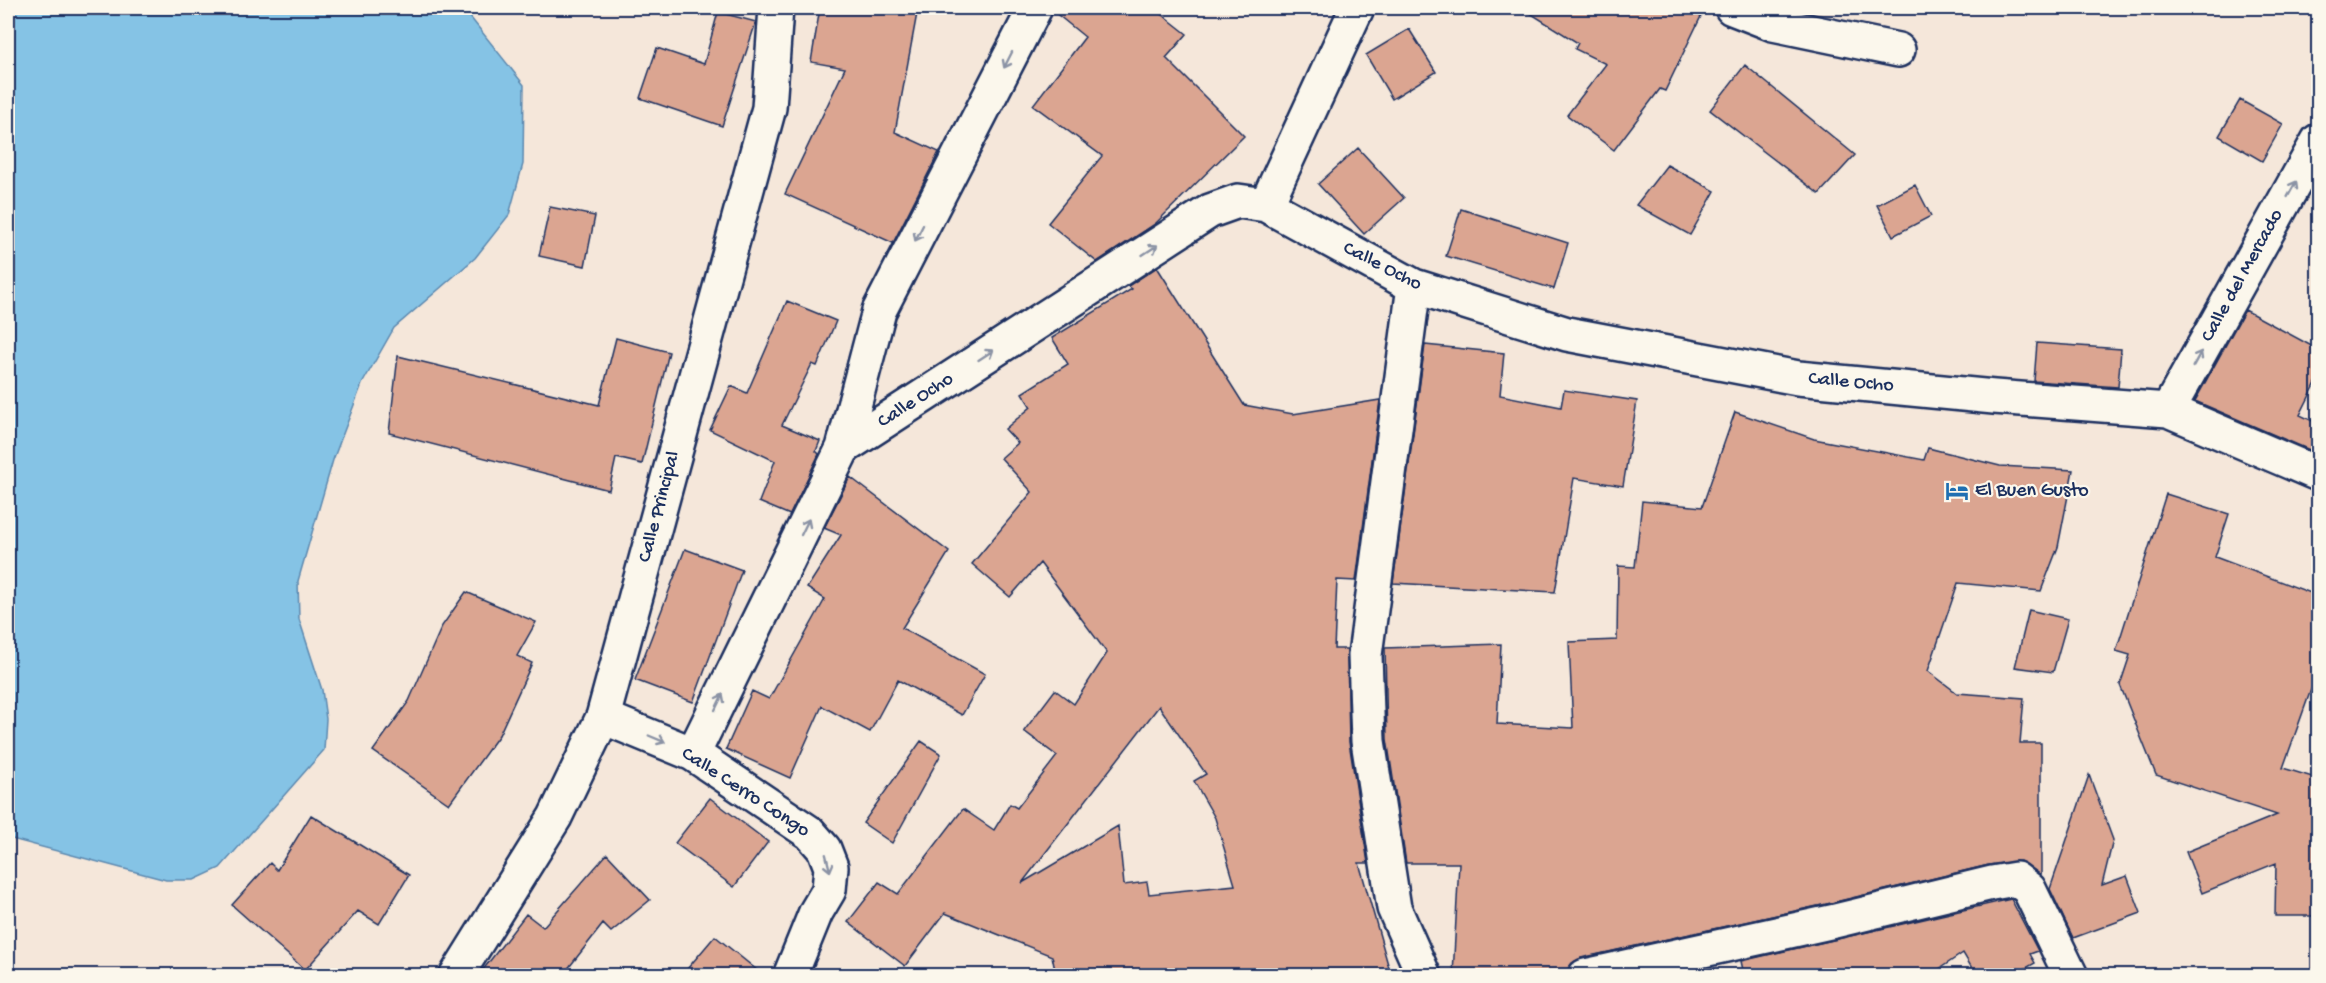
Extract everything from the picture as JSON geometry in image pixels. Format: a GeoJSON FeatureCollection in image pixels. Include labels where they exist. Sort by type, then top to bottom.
{"type":"FeatureCollection","features":[{"type":"Feature","properties":{"kind":"street","name":"Calle Principal"},"geometry":{"type":"LineString","coordinates":[[456,975],[555,817],[603,717],[769,108],[776,8]]}},
{"type":"Feature","properties":{"kind":"street"},"geometry":{"type":"LineString","coordinates":[[693,754],[843,448],[879,311],[1035,8]]}},
{"type":"Feature","properties":{"kind":"street"},"geometry":{"type":"LineString","coordinates":[[1266,205],[1357,8]]}},
{"type":"Feature","properties":{"kind":"street"},"geometry":{"type":"LineString","coordinates":[[1732,8],[1773,24],[1898,50]]}},
{"type":"Feature","properties":{"kind":"street","name":"Calle del Mercado"},"geometry":{"type":"LineString","coordinates":[[2168,410],[2319,141]]}},
{"type":"Feature","properties":{"kind":"street","name":"Calle Ocho"},"geometry":{"type":"LineString","coordinates":[[843,448],[1210,211],[1238,201],[1266,205],[1414,286],[1567,334],[1798,378],[1994,397],[2168,410],[2319,474]]}},
{"type":"Feature","properties":{"kind":"street"},"geometry":{"type":"LineString","coordinates":[[1414,286],[1365,655],[1368,741],[1394,908],[1424,975]]}},
{"type":"Feature","properties":{"kind":"street","name":"Calle Cerro Congo"},"geometry":{"type":"LineString","coordinates":[[603,717],[693,754],[810,832],[824,849],[831,867],[829,890],[816,912],[790,975]]}},
{"type":"Feature","properties":{"kind":"street"},"geometry":{"type":"LineString","coordinates":[[1586,975],[2016,879],[2029,889],[2071,975]]}},
{"type":"Feature","properties":{"kind":"water"},"geometry":{"type":"Polygon","coordinates":[[[8,8],[463,8],[524,85],[523,164],[509,215],[475,258],[394,328],[362,384],[333,460],[298,581],[299,619],[322,690],[326,719],[324,750],[220,868],[194,880],[166,880],[8,838],[8,8]]]}},
{"type":"Feature","properties":{"kind":"building"},"geometry":{"type":"Polygon","coordinates":[[[820,8],[918,8],[895,132],[939,152],[893,243],[785,194],[845,68],[811,62],[820,8]]]}},
{"type":"Feature","properties":{"kind":"building"},"geometry":{"type":"Polygon","coordinates":[[[1054,8],[1154,8],[1187,34],[1166,58],[1244,136],[1155,224],[1097,262],[1048,223],[1102,156],[1033,105],[1085,37],[1053,11],[1054,8]]]}},
{"type":"Feature","properties":{"kind":"building"},"geometry":{"type":"Polygon","coordinates":[[[1522,8],[1705,8],[1665,91],[1660,89],[1614,150],[1567,115],[1606,64],[1575,49],[1578,43],[1522,8]]]}},
{"type":"Feature","properties":{"kind":"building"},"geometry":{"type":"Polygon","coordinates":[[[718,12],[756,22],[722,126],[640,98],[657,48],[704,64],[718,12]]]}},
{"type":"Feature","properties":{"kind":"building"},"geometry":{"type":"Polygon","coordinates":[[[1409,29],[1436,72],[1392,99],[1366,55],[1409,29]]]}},
{"type":"Feature","properties":{"kind":"building"},"geometry":{"type":"Polygon","coordinates":[[[1745,65],[1855,155],[1819,194],[1710,110],[1745,65]]]}},
{"type":"Feature","properties":{"kind":"building"},"geometry":{"type":"Polygon","coordinates":[[[2240,100],[2283,124],[2262,161],[2219,136],[2240,100]]]}},
{"type":"Feature","properties":{"kind":"building"},"geometry":{"type":"Polygon","coordinates":[[[1358,148],[1404,198],[1364,234],[1318,184],[1358,148]]]}},
{"type":"Feature","properties":{"kind":"building"},"geometry":{"type":"Polygon","coordinates":[[[1667,165],[1715,191],[1690,235],[1636,205],[1667,165]]]}},
{"type":"Feature","properties":{"kind":"building"},"geometry":{"type":"Polygon","coordinates":[[[1915,185],[1931,216],[1893,236],[1877,205],[1915,185]]]}},
{"type":"Feature","properties":{"kind":"building"},"geometry":{"type":"Polygon","coordinates":[[[550,207],[595,216],[585,266],[539,256],[550,207]]]}},
{"type":"Feature","properties":{"kind":"building"},"geometry":{"type":"Polygon","coordinates":[[[1461,209],[1568,243],[1554,289],[1446,256],[1461,209]]]}},
{"type":"Feature","properties":{"kind":"building"},"geometry":{"type":"Polygon","coordinates":[[[1157,267],[1244,405],[1293,414],[1380,400],[1356,581],[1337,580],[1334,649],[1347,649],[1349,742],[1368,863],[1359,863],[1391,975],[1056,975],[1052,956],[945,913],[905,966],[848,922],[879,882],[898,894],[963,809],[994,830],[1010,804],[1017,808],[1057,756],[1024,731],[1055,690],[1074,704],[1107,653],[1040,563],[1010,597],[972,564],[1032,492],[1001,458],[1018,443],[1005,429],[1031,407],[1022,393],[1068,364],[1052,338],[1132,289],[1128,286],[1157,267]],[[1159,706],[1022,883],[1118,826],[1124,885],[1147,882],[1149,894],[1235,885],[1215,818],[1194,781],[1206,774],[1159,706]]]}},
{"type":"Feature","properties":{"kind":"building"},"geometry":{"type":"Polygon","coordinates":[[[787,301],[836,321],[817,366],[812,364],[782,425],[820,441],[816,451],[819,454],[790,515],[759,502],[775,461],[710,430],[731,386],[747,393],[787,301]]]}},
{"type":"Feature","properties":{"kind":"building"},"geometry":{"type":"Polygon","coordinates":[[[2245,310],[2319,350],[2319,377],[2300,415],[2319,424],[2319,454],[2195,401],[2245,310]]]}},
{"type":"Feature","properties":{"kind":"building"},"geometry":{"type":"Polygon","coordinates":[[[616,338],[669,352],[642,464],[616,458],[609,490],[389,433],[398,356],[599,405],[616,338]]]}},
{"type":"Feature","properties":{"kind":"building"},"geometry":{"type":"Polygon","coordinates":[[[2037,343],[2121,349],[2118,387],[2034,381],[2037,343]]]}},
{"type":"Feature","properties":{"kind":"building"},"geometry":{"type":"Polygon","coordinates":[[[1425,345],[1504,353],[1500,395],[1561,407],[1564,390],[1637,401],[1623,486],[1574,478],[1555,592],[1393,583],[1425,345]]]}},
{"type":"Feature","properties":{"kind":"building"},"geometry":{"type":"Polygon","coordinates":[[[1735,412],[1814,439],[1924,460],[1928,448],[2000,466],[2073,470],[2058,547],[2041,591],[1958,583],[1928,671],[1957,693],[2024,698],[2020,743],[2041,743],[2041,875],[2020,861],[1989,865],[1831,903],[1581,958],[1572,963],[1567,970],[1543,975],[1453,975],[1459,863],[1406,863],[1387,739],[1385,648],[1501,644],[1497,724],[1573,728],[1569,642],[1617,640],[1618,566],[1635,567],[1642,501],[1702,507],[1735,412]]]}},
{"type":"Feature","properties":{"kind":"building"},"geometry":{"type":"Polygon","coordinates":[[[850,477],[949,552],[902,628],[985,674],[962,715],[898,680],[870,732],[822,706],[790,778],[726,749],[752,691],[769,699],[825,599],[807,588],[841,535],[824,528],[850,477]]]}},
{"type":"Feature","properties":{"kind":"building"},"geometry":{"type":"Polygon","coordinates":[[[2166,494],[2229,514],[2215,557],[2319,596],[2319,667],[2283,768],[2319,779],[2319,916],[2275,916],[2276,863],[2202,893],[2186,852],[2277,815],[2156,775],[2120,685],[2130,655],[2116,651],[2166,494]]]}},
{"type":"Feature","properties":{"kind":"building"},"geometry":{"type":"Polygon","coordinates":[[[685,549],[742,570],[693,702],[635,680],[685,549]]]}},
{"type":"Feature","properties":{"kind":"building"},"geometry":{"type":"Polygon","coordinates":[[[466,592],[536,622],[517,656],[532,663],[499,735],[449,804],[373,751],[409,701],[442,626],[466,592]]]}},
{"type":"Feature","properties":{"kind":"building"},"geometry":{"type":"Polygon","coordinates":[[[2029,610],[2068,619],[2053,672],[2015,667],[2029,610]]]}},
{"type":"Feature","properties":{"kind":"building"},"geometry":{"type":"Polygon","coordinates":[[[921,741],[941,754],[892,843],[863,823],[921,741]]]}},
{"type":"Feature","properties":{"kind":"building"},"geometry":{"type":"Polygon","coordinates":[[[2089,775],[2113,840],[2102,885],[2127,876],[2141,913],[2073,938],[2050,889],[2089,775]]]}},
{"type":"Feature","properties":{"kind":"building"},"geometry":{"type":"Polygon","coordinates":[[[710,798],[768,842],[734,887],[675,843],[710,798]]]}},
{"type":"Feature","properties":{"kind":"building"},"geometry":{"type":"Polygon","coordinates":[[[311,815],[409,875],[379,924],[358,911],[305,970],[232,905],[270,863],[277,870],[311,815]]]}},
{"type":"Feature","properties":{"kind":"building"},"geometry":{"type":"Polygon","coordinates":[[[607,854],[650,900],[611,932],[603,924],[563,975],[479,975],[526,914],[543,927],[607,854]]]}},
{"type":"Feature","properties":{"kind":"building"},"geometry":{"type":"Polygon","coordinates":[[[2011,899],[2038,951],[2030,954],[2035,963],[2014,975],[1976,975],[1963,953],[1930,975],[1744,975],[1741,961],[2011,899]]]}},
{"type":"Feature","properties":{"kind":"building"},"geometry":{"type":"Polygon","coordinates":[[[715,936],[763,975],[682,975],[715,936]]]}},
{"type":"Feature","properties":{"kind":"place","name":"El Buen Gusto"},"geometry":{"type":"Point","coordinates":[1957,491]}}]}
